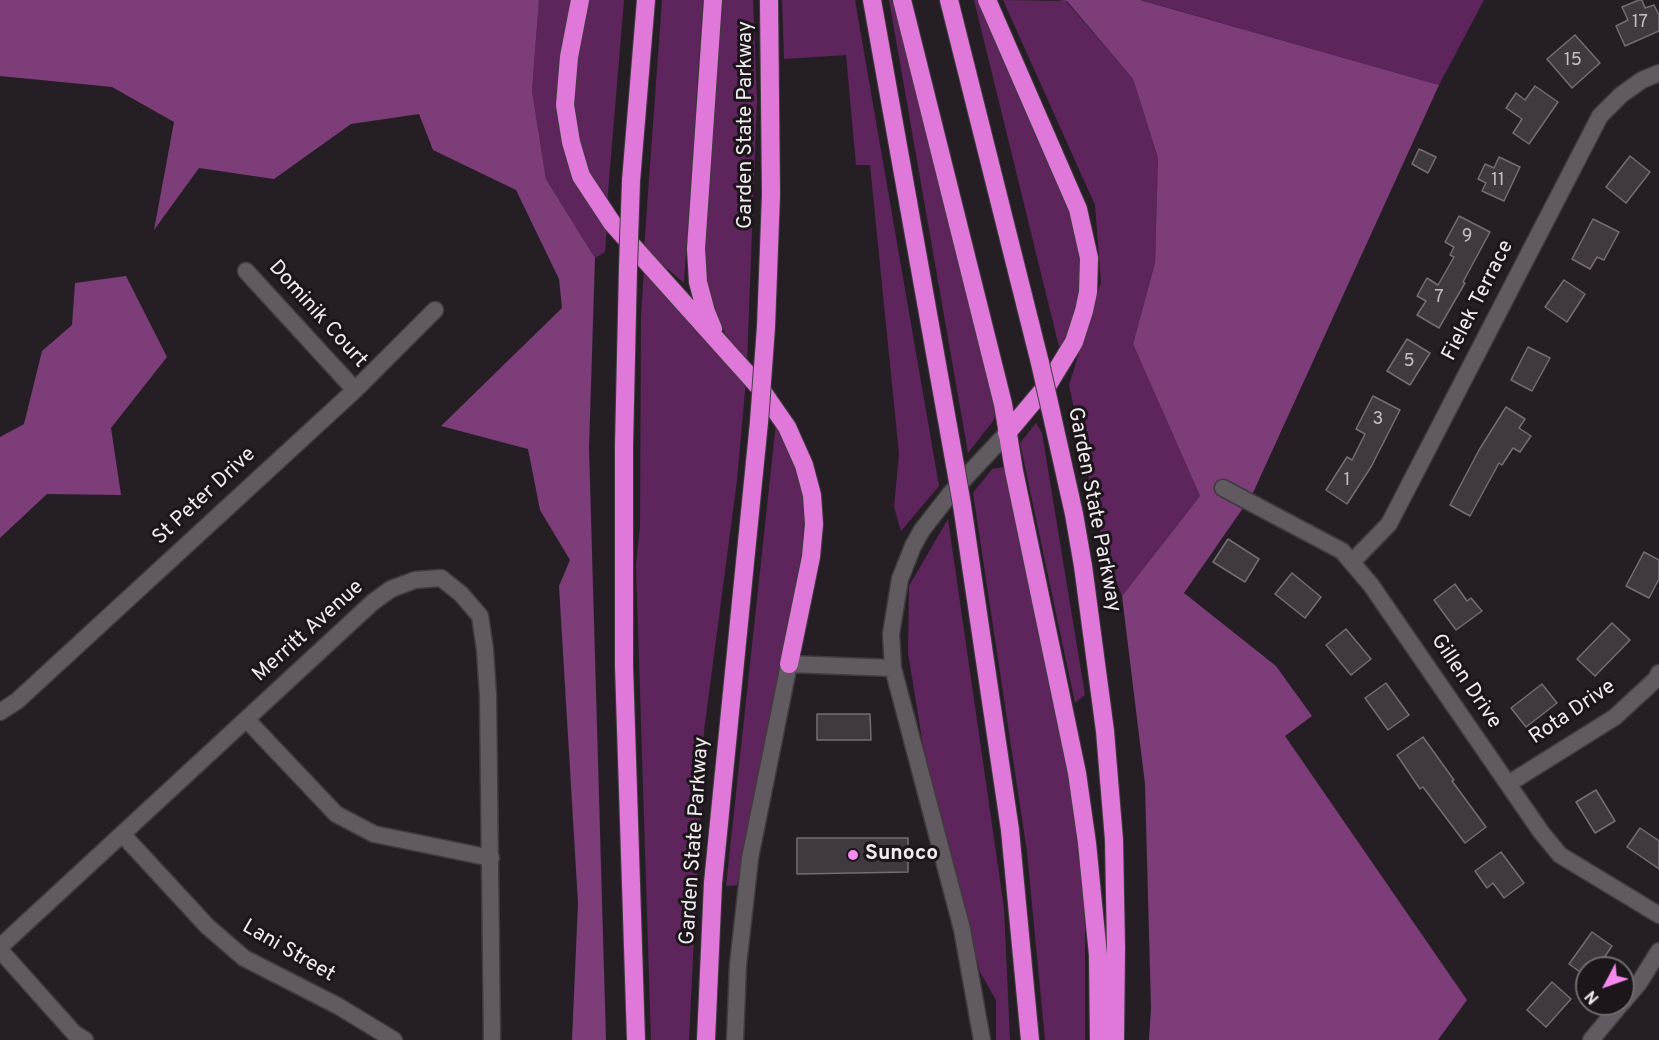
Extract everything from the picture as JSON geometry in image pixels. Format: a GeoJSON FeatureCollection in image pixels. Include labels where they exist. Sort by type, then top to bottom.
{"type":"FeatureCollection","features":[{"type":"Feature","properties":{"kind":"highway"},"geometry":{"type":"LineString","coordinates":[[580,0],[567,65],[565,105],[571,142],[581,176],[612,223],[760,388],[787,427],[804,465],[812,495],[814,524],[812,549],[789,664]]}},
{"type":"Feature","properties":{"kind":"highway"},"geometry":{"type":"LineString","coordinates":[[636,1040],[624,666],[624,468],[631,182],[646,0]]}},
{"type":"Feature","properties":{"kind":"highway"},"geometry":{"type":"LineString","coordinates":[[713,0],[696,266],[706,312],[720,344]]}},
{"type":"Feature","properties":{"kind":"highway","name":"Garden State Parkway"},"geometry":{"type":"LineString","coordinates":[[706,1040],[714,873],[759,422],[766,327],[771,195],[769,0]]}},
{"type":"Feature","properties":{"kind":"highway"},"geometry":{"type":"LineString","coordinates":[[872,0],[962,505],[1010,830],[1030,1040]]}},
{"type":"Feature","properties":{"kind":"highway"},"geometry":{"type":"LineString","coordinates":[[902,0],[999,387],[1083,809],[1098,955],[1099,1040]]}},
{"type":"Feature","properties":{"kind":"highway","name":"Garden State Parkway"},"geometry":{"type":"LineString","coordinates":[[949,0],[1040,363],[1067,481],[1083,566],[1105,731],[1113,840],[1116,948],[1115,1040]]}},
{"type":"Feature","properties":{"kind":"highway"},"geometry":{"type":"LineString","coordinates":[[987,0],[1078,209],[1089,258],[1088,292],[1074,342],[1049,383],[1007,433]]}},
{"type":"Feature","properties":{"kind":"street","name":"Fielek Terrace"},"geometry":{"type":"LineString","coordinates":[[1352,562],[1389,524],[1600,116],[1628,90],[1642,80],[1659,73]]}},
{"type":"Feature","properties":{"kind":"street","name":"Dominik Court"},"geometry":{"type":"LineString","coordinates":[[246,271],[355,390]]}},
{"type":"Feature","properties":{"kind":"street","name":"St Peter Drive"},"geometry":{"type":"LineString","coordinates":[[0,712],[17,701],[355,390],[435,310]]}},
{"type":"Feature","properties":{"kind":"street"},"geometry":{"type":"LineString","coordinates":[[982,1040],[962,929],[893,668],[891,634],[900,579],[913,546],[934,513],[1007,433]]}},
{"type":"Feature","properties":{"kind":"street","name":"Gillen Drive"},"geometry":{"type":"LineString","coordinates":[[1223,488],[1342,551],[1371,585],[1540,832],[1560,855],[1659,915]]}},
{"type":"Feature","properties":{"kind":"street","name":"Merritt Avenue"},"geometry":{"type":"LineString","coordinates":[[0,948],[373,602],[391,589],[415,580],[441,578],[480,616],[485,650],[491,858],[492,1040]]}},
{"type":"Feature","properties":{"kind":"street"},"geometry":{"type":"LineString","coordinates":[[735,1040],[738,964],[750,858],[789,664],[893,668]]}},
{"type":"Feature","properties":{"kind":"street","name":"Rota Drive"},"geometry":{"type":"LineString","coordinates":[[1508,784],[1615,717],[1656,679],[1659,673]]}},
{"type":"Feature","properties":{"kind":"street"},"geometry":{"type":"LineString","coordinates":[[246,720],[336,814],[374,834],[491,858]]}},
{"type":"Feature","properties":{"kind":"street","name":"Lani Street"},"geometry":{"type":"LineString","coordinates":[[123,835],[207,926],[244,958],[338,1006],[394,1040]]}},
{"type":"Feature","properties":{"kind":"street"},"geometry":{"type":"LineString","coordinates":[[0,948],[74,1033],[84,1040]]}},
{"type":"Feature","properties":{"kind":"street"},"geometry":{"type":"LineString","coordinates":[[1635,988],[1659,951]]}},
{"type":"Feature","properties":{"kind":"street"},"geometry":{"type":"LineString","coordinates":[[1591,1040],[1611,1016]]}},
{"type":"Feature","properties":{"kind":"shaded area"},"geometry":{"type":"Polygon","coordinates":[[[0,0],[539,0],[532,91],[546,179],[595,258],[589,448],[606,1040],[572,1040],[578,903],[559,586],[570,560],[540,510],[528,449],[441,426],[562,308],[559,279],[516,190],[433,150],[419,114],[351,124],[274,179],[199,168],[154,230],[174,122],[112,87],[0,76],[0,0]]]}},
{"type":"Feature","properties":{"kind":"shaded area"},"geometry":{"type":"Polygon","coordinates":[[[539,0],[571,0],[561,50],[562,120],[607,227],[605,252],[595,258],[546,179],[532,91],[539,0]]]}},
{"type":"Feature","properties":{"kind":"shaded area"},"geometry":{"type":"Polygon","coordinates":[[[586,0],[624,0],[607,204],[588,177],[574,129],[572,68],[586,0]]]}},
{"type":"Feature","properties":{"kind":"shaded area"},"geometry":{"type":"Polygon","coordinates":[[[662,0],[703,0],[684,283],[644,249],[662,0]]]}},
{"type":"Feature","properties":{"kind":"shaded area"},"geometry":{"type":"Polygon","coordinates":[[[721,0],[753,0],[757,99],[747,363],[729,342],[713,307],[703,260],[721,0]]]}},
{"type":"Feature","properties":{"kind":"shaded area"},"geometry":{"type":"Polygon","coordinates":[[[782,0],[855,0],[939,486],[901,531],[894,507],[899,454],[870,165],[856,165],[846,55],[784,59],[782,0]]]}},
{"type":"Feature","properties":{"kind":"shaded area"},"geometry":{"type":"Polygon","coordinates":[[[889,0],[892,0],[999,407],[993,421],[968,453],[889,0]]]}},
{"type":"Feature","properties":{"kind":"shaded area"},"geometry":{"type":"Polygon","coordinates":[[[974,0],[982,0],[1073,214],[1082,283],[1061,355],[974,0]]]}},
{"type":"Feature","properties":{"kind":"shaded area"},"geometry":{"type":"Polygon","coordinates":[[[1003,0],[1066,1],[1133,79],[1158,158],[1155,263],[1133,344],[1200,496],[1122,596],[1104,550],[1069,385],[1101,282],[1095,205],[1003,0]]]}},
{"type":"Feature","properties":{"kind":"shaded area"},"geometry":{"type":"Polygon","coordinates":[[[1058,0],[1140,0],[1439,85],[1252,495],[1184,593],[1276,666],[1312,716],[1285,736],[1467,1000],[1438,1040],[1149,1040],[1151,1008],[1145,784],[1122,596],[1200,496],[1133,344],[1155,263],[1158,158],[1133,79],[1067,1],[1058,0]]]}},
{"type":"Feature","properties":{"kind":"shaded area"},"geometry":{"type":"Polygon","coordinates":[[[1141,0],[1484,0],[1439,85],[1141,0]]]}},
{"type":"Feature","properties":{"kind":"shaded area"},"geometry":{"type":"Polygon","coordinates":[[[644,269],[746,381],[737,480],[704,731],[689,1040],[651,1040],[636,565],[640,526],[641,316],[644,269]]]}},
{"type":"Feature","properties":{"kind":"shaded area"},"geometry":{"type":"Polygon","coordinates":[[[126,276],[167,357],[111,428],[121,495],[47,494],[0,538],[0,437],[24,424],[42,351],[72,325],[75,283],[126,276]]]}},
{"type":"Feature","properties":{"kind":"shaded area"},"geometry":{"type":"Polygon","coordinates":[[[776,423],[789,443],[805,503],[802,552],[737,885],[726,886],[776,423]]]}},
{"type":"Feature","properties":{"kind":"shaded area"},"geometry":{"type":"Polygon","coordinates":[[[1036,423],[1042,433],[1085,695],[1075,703],[1020,443],[1036,423]]]}},
{"type":"Feature","properties":{"kind":"shaded area"},"geometry":{"type":"Polygon","coordinates":[[[1005,467],[1078,806],[1085,926],[1085,1040],[1045,1040],[1027,852],[973,493],[992,469],[1005,467]]]}},
{"type":"Feature","properties":{"kind":"shaded area"},"geometry":{"type":"Polygon","coordinates":[[[948,519],[1004,908],[1010,1040],[996,1040],[996,1000],[980,972],[923,745],[908,653],[909,586],[948,519]]]}},
{"type":"Feature","properties":{"kind":"building"},"geometry":{"type":"Polygon","coordinates":[[[1642,0],[1645,8],[1654,5],[1659,15],[1659,31],[1625,46],[1616,26],[1628,20],[1622,7],[1642,0]]]}},
{"type":"Feature","properties":{"kind":"building"},"geometry":{"type":"Polygon","coordinates":[[[1575,35],[1600,63],[1572,88],[1547,59],[1575,35]]]}},
{"type":"Feature","properties":{"kind":"building"},"geometry":{"type":"Polygon","coordinates":[[[1535,86],[1558,102],[1529,144],[1513,133],[1522,119],[1506,108],[1516,93],[1525,100],[1535,86]]]}},
{"type":"Feature","properties":{"kind":"building"},"geometry":{"type":"Polygon","coordinates":[[[1419,149],[1436,157],[1428,173],[1412,164],[1419,149]]]}},
{"type":"Feature","properties":{"kind":"building"},"geometry":{"type":"Polygon","coordinates":[[[1630,156],[1650,172],[1626,203],[1606,187],[1630,156]]]}},
{"type":"Feature","properties":{"kind":"building"},"geometry":{"type":"Polygon","coordinates":[[[1499,157],[1520,167],[1504,201],[1482,191],[1486,183],[1478,179],[1485,164],[1494,168],[1499,157]]]}},
{"type":"Feature","properties":{"kind":"building"},"geometry":{"type":"Polygon","coordinates":[[[1459,216],[1490,232],[1463,282],[1465,283],[1439,328],[1417,315],[1426,301],[1417,296],[1427,278],[1438,285],[1454,257],[1450,255],[1454,247],[1445,242],[1459,216]]]}},
{"type":"Feature","properties":{"kind":"building"},"geometry":{"type":"Polygon","coordinates":[[[1593,219],[1619,232],[1604,260],[1597,257],[1590,269],[1572,259],[1593,219]]]}},
{"type":"Feature","properties":{"kind":"building"},"geometry":{"type":"Polygon","coordinates":[[[1564,280],[1585,294],[1567,322],[1545,307],[1564,280]]]}},
{"type":"Feature","properties":{"kind":"building"},"geometry":{"type":"Polygon","coordinates":[[[1407,339],[1430,353],[1410,385],[1387,371],[1407,339]]]}},
{"type":"Feature","properties":{"kind":"building"},"geometry":{"type":"Polygon","coordinates":[[[1528,347],[1550,358],[1532,391],[1511,380],[1528,347]]]}},
{"type":"Feature","properties":{"kind":"building"},"geometry":{"type":"Polygon","coordinates":[[[1373,396],[1400,410],[1371,467],[1347,504],[1326,490],[1347,457],[1352,460],[1365,434],[1356,429],[1373,396]]]}},
{"type":"Feature","properties":{"kind":"building"},"geometry":{"type":"Polygon","coordinates":[[[1506,407],[1525,419],[1519,428],[1531,436],[1520,452],[1513,448],[1502,465],[1499,463],[1470,516],[1450,505],[1479,450],[1506,407]]]}},
{"type":"Feature","properties":{"kind":"building"},"geometry":{"type":"Polygon","coordinates":[[[1228,539],[1259,559],[1245,582],[1213,562],[1228,539]]]}},
{"type":"Feature","properties":{"kind":"building"},"geometry":{"type":"Polygon","coordinates":[[[1644,552],[1659,560],[1659,579],[1649,598],[1626,586],[1644,552]]]}},
{"type":"Feature","properties":{"kind":"building"},"geometry":{"type":"Polygon","coordinates":[[[1292,573],[1321,597],[1305,618],[1275,594],[1292,573]]]}},
{"type":"Feature","properties":{"kind":"building"},"geometry":{"type":"Polygon","coordinates":[[[1455,584],[1467,601],[1471,598],[1482,611],[1456,630],[1434,600],[1455,584]]]}},
{"type":"Feature","properties":{"kind":"building"},"geometry":{"type":"Polygon","coordinates":[[[1612,623],[1630,640],[1595,676],[1577,659],[1612,623]]]}},
{"type":"Feature","properties":{"kind":"building"},"geometry":{"type":"Polygon","coordinates":[[[1346,629],[1371,659],[1351,675],[1326,645],[1346,629]]]}},
{"type":"Feature","properties":{"kind":"building"},"geometry":{"type":"Polygon","coordinates":[[[1386,683],[1409,715],[1388,730],[1365,698],[1386,683]]]}},
{"type":"Feature","properties":{"kind":"building"},"geometry":{"type":"Polygon","coordinates":[[[1542,684],[1557,703],[1526,727],[1511,708],[1542,684]]]}},
{"type":"Feature","properties":{"kind":"building"},"geometry":{"type":"Polygon","coordinates":[[[817,714],[870,714],[871,740],[817,740],[817,714]]]}},
{"type":"Feature","properties":{"kind":"building"},"geometry":{"type":"Polygon","coordinates":[[[1423,737],[1486,827],[1465,843],[1423,787],[1420,789],[1397,755],[1423,737]]]}},
{"type":"Feature","properties":{"kind":"building"},"geometry":{"type":"Polygon","coordinates":[[[1596,790],[1615,821],[1595,833],[1576,802],[1596,790]]]}},
{"type":"Feature","properties":{"kind":"building"},"geometry":{"type":"Polygon","coordinates":[[[1640,828],[1659,841],[1659,869],[1627,847],[1640,828]]]}},
{"type":"Feature","properties":{"kind":"building","name":"Sunoco"},"geometry":{"type":"Polygon","coordinates":[[[797,838],[908,838],[908,872],[797,874],[797,838]]]}},
{"type":"Feature","properties":{"kind":"building"},"geometry":{"type":"Polygon","coordinates":[[[1501,852],[1524,883],[1504,898],[1493,883],[1487,888],[1475,871],[1501,852]]]}},
{"type":"Feature","properties":{"kind":"building"},"geometry":{"type":"Polygon","coordinates":[[[1592,932],[1612,946],[1605,956],[1575,956],[1575,968],[1569,964],[1592,932]]]}},
{"type":"Feature","properties":{"kind":"building"},"geometry":{"type":"Polygon","coordinates":[[[1552,982],[1571,999],[1546,1027],[1527,1010],[1552,982]]]}},
{"type":"Feature","properties":{"kind":"place","name":"Sunoco"},"geometry":{"type":"Point","coordinates":[853,855]}}]}
